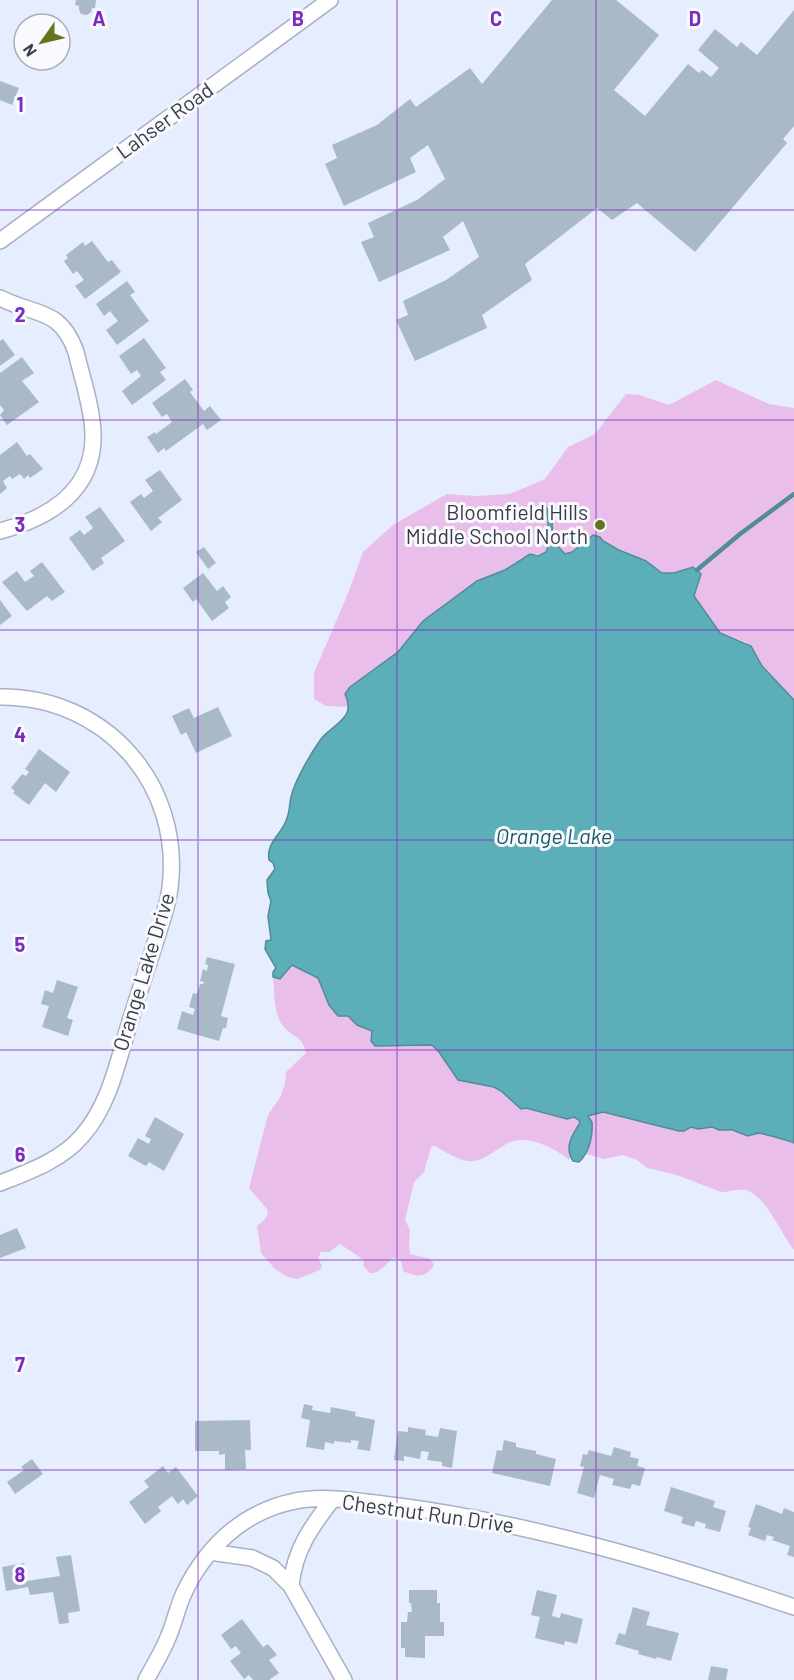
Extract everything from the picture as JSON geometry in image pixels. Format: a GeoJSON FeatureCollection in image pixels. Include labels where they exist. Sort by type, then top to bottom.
{"type":"FeatureCollection","features":[{"type":"Feature","properties":{"kind":"street","name":"Lahser Road"},"geometry":{"type":"LineString","coordinates":[[0,242],[330,0]]}},
{"type":"Feature","properties":{"kind":"street"},"geometry":{"type":"LineString","coordinates":[[0,298],[41,312],[53,319],[68,334],[76,352],[93,433],[87,465],[71,494],[52,511],[37,519],[0,531]]}},
{"type":"Feature","properties":{"kind":"street","name":"Orange Lake Drive"},"geometry":{"type":"LineString","coordinates":[[0,697],[18,696],[66,707],[97,724],[123,746],[147,776],[157,795],[171,847],[171,875],[166,909],[97,1117],[72,1147],[39,1166],[0,1183]]}},
{"type":"Feature","properties":{"kind":"street","name":"Chestnut Run Drive"},"geometry":{"type":"LineString","coordinates":[[146,1680],[167,1639],[183,1594],[210,1552],[236,1527],[276,1506],[305,1500],[359,1501],[414,1508],[555,1536],[644,1558],[794,1607]]}},
{"type":"Feature","properties":{"kind":"street"},"geometry":{"type":"LineString","coordinates":[[291,1586],[295,1559],[303,1540],[332,1500]]}},
{"type":"Feature","properties":{"kind":"street"},"geometry":{"type":"LineString","coordinates":[[210,1552],[252,1558],[273,1568],[291,1586],[344,1680]]}},
{"type":"Feature","properties":{"kind":"shaded area"},"geometry":{"type":"Polygon","coordinates":[[[716,380],[769,404],[794,408],[794,700],[757,660],[755,652],[746,642],[720,633],[694,596],[700,574],[687,568],[674,573],[665,573],[624,551],[588,538],[572,552],[565,554],[553,541],[552,519],[546,507],[548,523],[546,545],[548,548],[546,552],[522,558],[505,570],[477,581],[423,621],[398,652],[350,687],[345,694],[348,707],[326,706],[314,699],[314,673],[363,552],[393,525],[447,494],[477,496],[510,494],[545,479],[568,447],[595,434],[626,394],[639,395],[669,405],[716,380]]]}},
{"type":"Feature","properties":{"kind":"shaded area"},"geometry":{"type":"Polygon","coordinates":[[[292,965],[318,978],[329,1004],[375,1033],[400,1046],[432,1045],[458,1080],[494,1087],[521,1109],[526,1108],[567,1119],[574,1117],[579,1120],[580,1123],[570,1144],[569,1160],[540,1143],[523,1140],[508,1143],[474,1161],[459,1159],[435,1146],[431,1147],[424,1172],[414,1182],[405,1220],[410,1230],[410,1254],[430,1259],[434,1265],[431,1270],[420,1276],[408,1273],[403,1271],[401,1261],[393,1258],[380,1270],[370,1273],[363,1266],[364,1260],[340,1244],[329,1252],[321,1252],[318,1258],[322,1266],[320,1270],[297,1279],[286,1276],[275,1269],[261,1253],[257,1226],[268,1214],[267,1209],[249,1188],[268,1115],[281,1096],[286,1072],[306,1053],[300,1040],[281,1023],[275,1004],[273,977],[277,979],[284,975],[292,965]]]}},
{"type":"Feature","properties":{"kind":"shaded area"},"geometry":{"type":"Polygon","coordinates":[[[603,1112],[673,1130],[684,1131],[691,1127],[698,1129],[712,1127],[751,1136],[760,1133],[794,1143],[794,1250],[762,1201],[749,1191],[721,1192],[677,1175],[647,1168],[637,1160],[623,1155],[604,1159],[586,1154],[589,1145],[588,1117],[603,1112]]]}},
{"type":"Feature","properties":{"kind":"water","name":"Orange Lake"},"geometry":{"type":"Polygon","coordinates":[[[546,507],[552,519],[553,541],[565,554],[572,552],[593,535],[619,550],[646,561],[662,573],[674,573],[693,567],[701,574],[694,596],[720,633],[751,646],[762,666],[794,700],[794,1143],[760,1133],[748,1136],[732,1130],[719,1130],[712,1127],[698,1129],[691,1127],[679,1131],[603,1112],[588,1116],[592,1122],[590,1143],[579,1162],[573,1161],[569,1146],[580,1123],[579,1120],[574,1117],[567,1119],[526,1108],[521,1109],[494,1087],[458,1080],[432,1045],[375,1046],[371,1041],[372,1031],[357,1025],[348,1016],[338,1016],[329,1005],[318,978],[292,965],[280,979],[273,977],[276,968],[265,949],[266,941],[271,940],[268,916],[271,901],[267,880],[275,869],[269,860],[269,849],[287,820],[293,790],[308,759],[321,739],[347,714],[348,705],[345,694],[350,687],[398,652],[423,621],[477,581],[505,570],[530,554],[538,556],[546,552],[548,523],[546,507]]]}},
{"type":"Feature","properties":{"kind":"building"},"geometry":{"type":"Polygon","coordinates":[[[76,0],[96,0],[95,8],[92,8],[87,15],[81,14],[79,6],[75,5],[76,0]]]}},
{"type":"Feature","properties":{"kind":"building"},"geometry":{"type":"Polygon","coordinates":[[[552,0],[616,0],[659,35],[614,90],[645,116],[688,64],[699,73],[702,70],[711,77],[719,68],[698,50],[715,29],[737,47],[741,42],[757,55],[794,10],[794,126],[783,139],[787,143],[695,252],[637,203],[612,220],[597,208],[525,264],[532,280],[482,315],[487,328],[415,361],[396,320],[408,315],[403,301],[446,280],[479,257],[463,221],[443,237],[450,250],[379,282],[361,242],[374,237],[368,223],[417,200],[445,179],[428,145],[410,158],[416,172],[344,206],[325,164],[337,158],[332,145],[377,125],[410,99],[416,107],[470,68],[482,84],[552,0]]]}},
{"type":"Feature","properties":{"kind":"building"},"geometry":{"type":"Polygon","coordinates":[[[0,81],[19,88],[12,105],[0,100],[0,81]]]}},
{"type":"Feature","properties":{"kind":"building"},"geometry":{"type":"Polygon","coordinates":[[[92,241],[108,262],[112,260],[121,272],[85,299],[75,286],[84,280],[77,271],[73,274],[64,261],[68,258],[66,255],[83,242],[85,246],[92,241]]]}},
{"type":"Feature","properties":{"kind":"building"},"geometry":{"type":"Polygon","coordinates":[[[127,281],[135,292],[130,295],[149,321],[117,345],[106,330],[118,321],[110,311],[104,316],[96,304],[127,281]]]}},
{"type":"Feature","properties":{"kind":"building"},"geometry":{"type":"Polygon","coordinates":[[[144,338],[166,368],[160,372],[166,380],[132,405],[122,391],[141,376],[137,370],[131,374],[119,356],[144,338]]]}},
{"type":"Feature","properties":{"kind":"building"},"geometry":{"type":"Polygon","coordinates":[[[3,339],[15,355],[0,366],[0,341],[3,339]]]}},
{"type":"Feature","properties":{"kind":"building"},"geometry":{"type":"Polygon","coordinates":[[[22,357],[34,373],[22,381],[39,402],[7,425],[0,415],[4,410],[0,405],[0,373],[22,357]]]}},
{"type":"Feature","properties":{"kind":"building"},"geometry":{"type":"Polygon","coordinates":[[[185,379],[193,390],[190,392],[204,411],[210,406],[221,420],[207,430],[203,424],[166,451],[164,448],[158,453],[147,437],[155,432],[156,434],[172,422],[167,414],[162,417],[152,403],[185,379]]]}},
{"type":"Feature","properties":{"kind":"building"},"geometry":{"type":"Polygon","coordinates":[[[17,442],[27,456],[30,454],[43,469],[30,478],[28,475],[24,479],[20,474],[12,479],[10,476],[3,481],[7,488],[0,494],[0,455],[17,442]]]}},
{"type":"Feature","properties":{"kind":"building"},"geometry":{"type":"Polygon","coordinates":[[[160,470],[182,500],[158,518],[162,522],[151,531],[130,502],[141,494],[144,498],[153,491],[145,480],[160,470]]]}},
{"type":"Feature","properties":{"kind":"building"},"geometry":{"type":"Polygon","coordinates":[[[100,507],[125,541],[101,558],[104,563],[93,571],[69,538],[80,530],[84,535],[93,528],[85,517],[100,507]]]}},
{"type":"Feature","properties":{"kind":"building"},"geometry":{"type":"Polygon","coordinates":[[[204,547],[216,563],[208,569],[196,552],[204,547]]]}},
{"type":"Feature","properties":{"kind":"building"},"geometry":{"type":"Polygon","coordinates":[[[42,562],[65,592],[52,601],[47,596],[27,611],[2,582],[17,571],[25,582],[34,576],[30,571],[42,562]]]}},
{"type":"Feature","properties":{"kind":"building"},"geometry":{"type":"Polygon","coordinates":[[[203,573],[217,591],[223,586],[231,597],[225,602],[229,608],[212,621],[196,599],[193,602],[183,588],[203,573]]]}},
{"type":"Feature","properties":{"kind":"building"},"geometry":{"type":"Polygon","coordinates":[[[0,600],[12,616],[0,625],[0,600]]]}},
{"type":"Feature","properties":{"kind":"building"},"geometry":{"type":"Polygon","coordinates":[[[218,707],[232,736],[196,753],[186,732],[181,735],[172,716],[189,708],[194,718],[218,707]]]}},
{"type":"Feature","properties":{"kind":"building"},"geometry":{"type":"Polygon","coordinates":[[[39,749],[70,772],[56,792],[45,783],[29,805],[13,793],[15,791],[11,788],[22,774],[26,776],[29,772],[25,769],[39,749]]]}},
{"type":"Feature","properties":{"kind":"building"},"geometry":{"type":"Polygon","coordinates":[[[207,957],[235,964],[221,1016],[228,1018],[226,1028],[223,1028],[219,1041],[177,1029],[182,1011],[193,1015],[195,1009],[189,1007],[193,993],[197,994],[200,984],[204,982],[200,981],[203,969],[207,971],[208,965],[205,964],[207,957]]]}},
{"type":"Feature","properties":{"kind":"building"},"geometry":{"type":"Polygon","coordinates":[[[57,980],[78,987],[67,1018],[73,1020],[68,1036],[42,1027],[49,1006],[41,1004],[45,990],[53,993],[57,980]]]}},
{"type":"Feature","properties":{"kind":"building"},"geometry":{"type":"Polygon","coordinates":[[[155,1117],[184,1134],[164,1171],[149,1162],[146,1166],[128,1156],[138,1138],[149,1144],[151,1139],[145,1136],[155,1117]]]}},
{"type":"Feature","properties":{"kind":"building"},"geometry":{"type":"Polygon","coordinates":[[[17,1228],[26,1248],[0,1258],[0,1235],[17,1228]]]}},
{"type":"Feature","properties":{"kind":"building"},"geometry":{"type":"Polygon","coordinates":[[[304,1404],[313,1406],[312,1410],[330,1413],[331,1407],[356,1412],[355,1416],[375,1420],[370,1451],[357,1449],[359,1441],[351,1440],[351,1443],[325,1442],[324,1450],[306,1447],[310,1420],[301,1418],[304,1404]]]}},
{"type":"Feature","properties":{"kind":"building"},"geometry":{"type":"Polygon","coordinates":[[[250,1420],[251,1450],[245,1450],[246,1469],[225,1470],[225,1454],[219,1455],[219,1451],[195,1451],[195,1421],[250,1420]]]}},
{"type":"Feature","properties":{"kind":"building"},"geometry":{"type":"Polygon","coordinates":[[[408,1427],[426,1430],[425,1435],[438,1437],[440,1428],[457,1431],[452,1468],[442,1466],[442,1462],[427,1460],[429,1452],[421,1451],[420,1459],[404,1456],[404,1461],[394,1460],[398,1431],[408,1432],[408,1427]]]}},
{"type":"Feature","properties":{"kind":"building"},"geometry":{"type":"Polygon","coordinates":[[[504,1440],[516,1443],[516,1447],[536,1451],[536,1454],[556,1459],[550,1486],[492,1473],[497,1450],[502,1451],[504,1440]]]}},
{"type":"Feature","properties":{"kind":"building"},"geometry":{"type":"Polygon","coordinates":[[[614,1447],[631,1452],[630,1457],[639,1459],[637,1466],[645,1468],[640,1486],[632,1484],[630,1489],[612,1485],[614,1479],[600,1475],[594,1498],[577,1493],[584,1467],[580,1466],[583,1454],[587,1455],[589,1450],[611,1456],[614,1447]]]}},
{"type":"Feature","properties":{"kind":"building"},"geometry":{"type":"Polygon","coordinates":[[[32,1459],[43,1474],[15,1494],[7,1482],[24,1470],[21,1467],[32,1459]]]}},
{"type":"Feature","properties":{"kind":"building"},"geometry":{"type":"Polygon","coordinates":[[[163,1466],[168,1473],[176,1467],[198,1496],[187,1505],[183,1499],[178,1504],[172,1496],[158,1507],[161,1511],[145,1524],[129,1502],[149,1487],[144,1481],[163,1466]]]}},
{"type":"Feature","properties":{"kind":"building"},"geometry":{"type":"Polygon","coordinates":[[[671,1487],[715,1501],[713,1507],[726,1511],[720,1532],[705,1528],[706,1524],[696,1521],[694,1527],[681,1523],[683,1517],[664,1511],[671,1487]]]}},
{"type":"Feature","properties":{"kind":"building"},"geometry":{"type":"Polygon","coordinates":[[[756,1504],[782,1514],[784,1508],[794,1512],[794,1557],[787,1555],[790,1546],[772,1540],[774,1537],[767,1535],[765,1541],[748,1535],[751,1528],[748,1527],[756,1504]]]}},
{"type":"Feature","properties":{"kind":"building"},"geometry":{"type":"Polygon","coordinates":[[[71,1555],[80,1611],[68,1613],[69,1623],[59,1624],[53,1592],[30,1595],[28,1587],[6,1591],[2,1567],[24,1563],[27,1581],[60,1576],[56,1557],[71,1555]]]}},
{"type":"Feature","properties":{"kind":"building"},"geometry":{"type":"Polygon","coordinates":[[[409,1590],[437,1590],[440,1622],[444,1622],[444,1636],[425,1636],[425,1658],[405,1657],[405,1648],[401,1648],[401,1622],[407,1622],[408,1612],[412,1612],[409,1590]]]}},
{"type":"Feature","properties":{"kind":"building"},"geometry":{"type":"Polygon","coordinates":[[[537,1590],[557,1595],[552,1616],[560,1618],[561,1613],[583,1619],[577,1644],[565,1641],[564,1645],[535,1638],[540,1617],[531,1615],[537,1590]]]}},
{"type":"Feature","properties":{"kind":"building"},"geometry":{"type":"Polygon","coordinates":[[[633,1607],[650,1612],[646,1625],[679,1633],[671,1661],[638,1654],[639,1651],[615,1644],[619,1633],[625,1635],[633,1607]]]}},
{"type":"Feature","properties":{"kind":"building"},"geometry":{"type":"Polygon","coordinates":[[[242,1619],[263,1647],[268,1644],[277,1655],[269,1660],[279,1673],[269,1680],[253,1680],[249,1675],[244,1679],[230,1661],[241,1653],[236,1646],[231,1649],[221,1635],[242,1619]]]}},
{"type":"Feature","properties":{"kind":"building"},"geometry":{"type":"Polygon","coordinates":[[[711,1666],[728,1669],[726,1680],[708,1680],[711,1666]]]}},
{"type":"Feature","properties":{"kind":"waterway"},"geometry":{"type":"LineString","coordinates":[[697,570],[740,534],[794,494]]}},
{"type":"Feature","properties":{"kind":"place","name":"Bloomfield Hills Middle School North"},"geometry":{"type":"Point","coordinates":[600,525]}}]}
